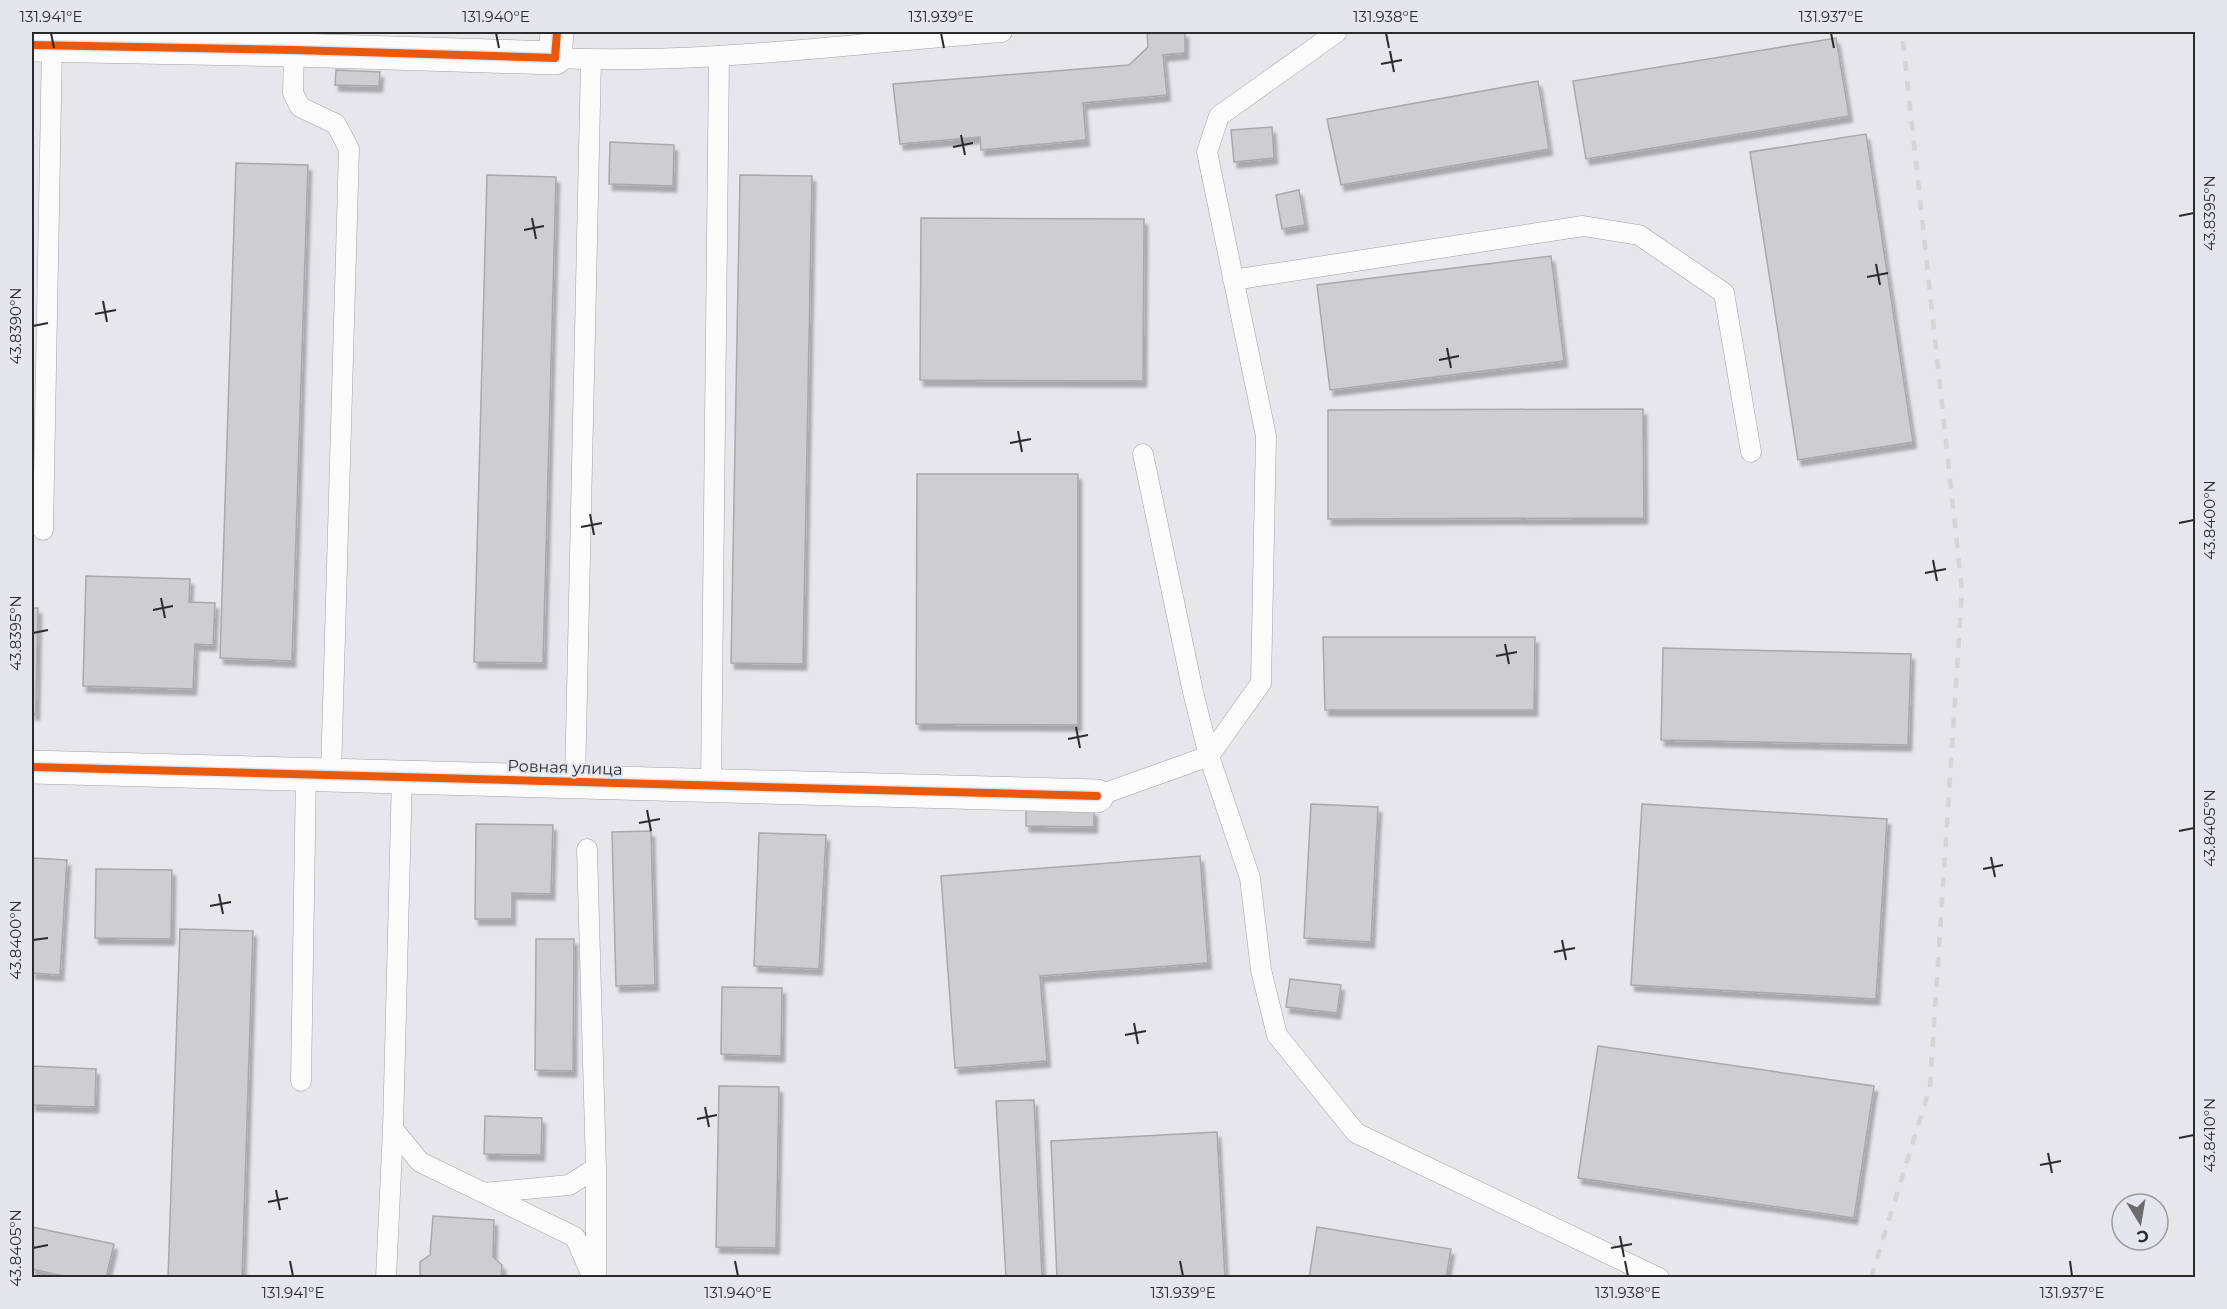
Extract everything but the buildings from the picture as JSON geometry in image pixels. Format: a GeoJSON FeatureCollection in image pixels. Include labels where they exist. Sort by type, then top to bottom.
{"type":"FeatureCollection","features":[{"type":"Feature","properties":{"kind":"street"},"geometry":{"type":"LineString","coordinates":[[42,45],[294,50],[342,42],[556,45]]}},
{"type":"Feature","properties":{"kind":"street","name":"Ровная улица"},"geometry":{"type":"LineString","coordinates":[[32,767],[1097,796]]}},
{"type":"Feature","properties":{"kind":"lane"},"geometry":{"type":"LineString","coordinates":[[556,45],[591,60],[719,57],[815,39],[1002,32]]}},
{"type":"Feature","properties":{"kind":"lane"},"geometry":{"type":"LineString","coordinates":[[1097,796],[1209,756],[1262,683],[1266,436],[1207,152],[1219,116],[1337,32]]}},
{"type":"Feature","properties":{"kind":"lane"},"geometry":{"type":"LineString","coordinates":[[42,45],[43,530]]}},
{"type":"Feature","properties":{"kind":"lane"},"geometry":{"type":"LineString","coordinates":[[294,50],[293,93],[300,107],[336,124],[349,149],[301,1081]]}},
{"type":"Feature","properties":{"kind":"lane"},"geometry":{"type":"LineString","coordinates":[[711,785],[719,57]]}},
{"type":"Feature","properties":{"kind":"lane"},"geometry":{"type":"LineString","coordinates":[[575,782],[591,60]]}},
{"type":"Feature","properties":{"kind":"lane"},"geometry":{"type":"LineString","coordinates":[[1233,280],[1583,226],[1639,235],[1724,293],[1751,452]]}},
{"type":"Feature","properties":{"kind":"lane"},"geometry":{"type":"LineString","coordinates":[[1143,454],[1193,692],[1209,756],[1250,879],[1261,970],[1277,1035],[1356,1133],[1659,1278]]}},
{"type":"Feature","properties":{"kind":"lane"},"geometry":{"type":"LineString","coordinates":[[386,1278],[393,1129],[402,776]]}},
{"type":"Feature","properties":{"kind":"lane"},"geometry":{"type":"LineString","coordinates":[[587,849],[596,1168],[595,1278]]}},
{"type":"Feature","properties":{"kind":"lane"},"geometry":{"type":"LineString","coordinates":[[393,1129],[420,1162],[575,1236],[595,1278]]}},
{"type":"Feature","properties":{"kind":"lane"},"geometry":{"type":"LineString","coordinates":[[484,1193],[569,1185],[596,1168]]}},
{"type":"Feature","properties":{"kind":"railway"},"geometry":{"type":"LineString","coordinates":[[1871,1278],[1930,1087],[1962,591],[1902,32]]}},
{"type":"Feature","properties":{"kind":"cycle path"},"geometry":{"type":"LineString","coordinates":[[32,45],[555,58],[557,32]]}},
{"type":"Feature","properties":{"kind":"cycle path"},"geometry":{"type":"LineString","coordinates":[[32,767],[1097,796]]}}]}
